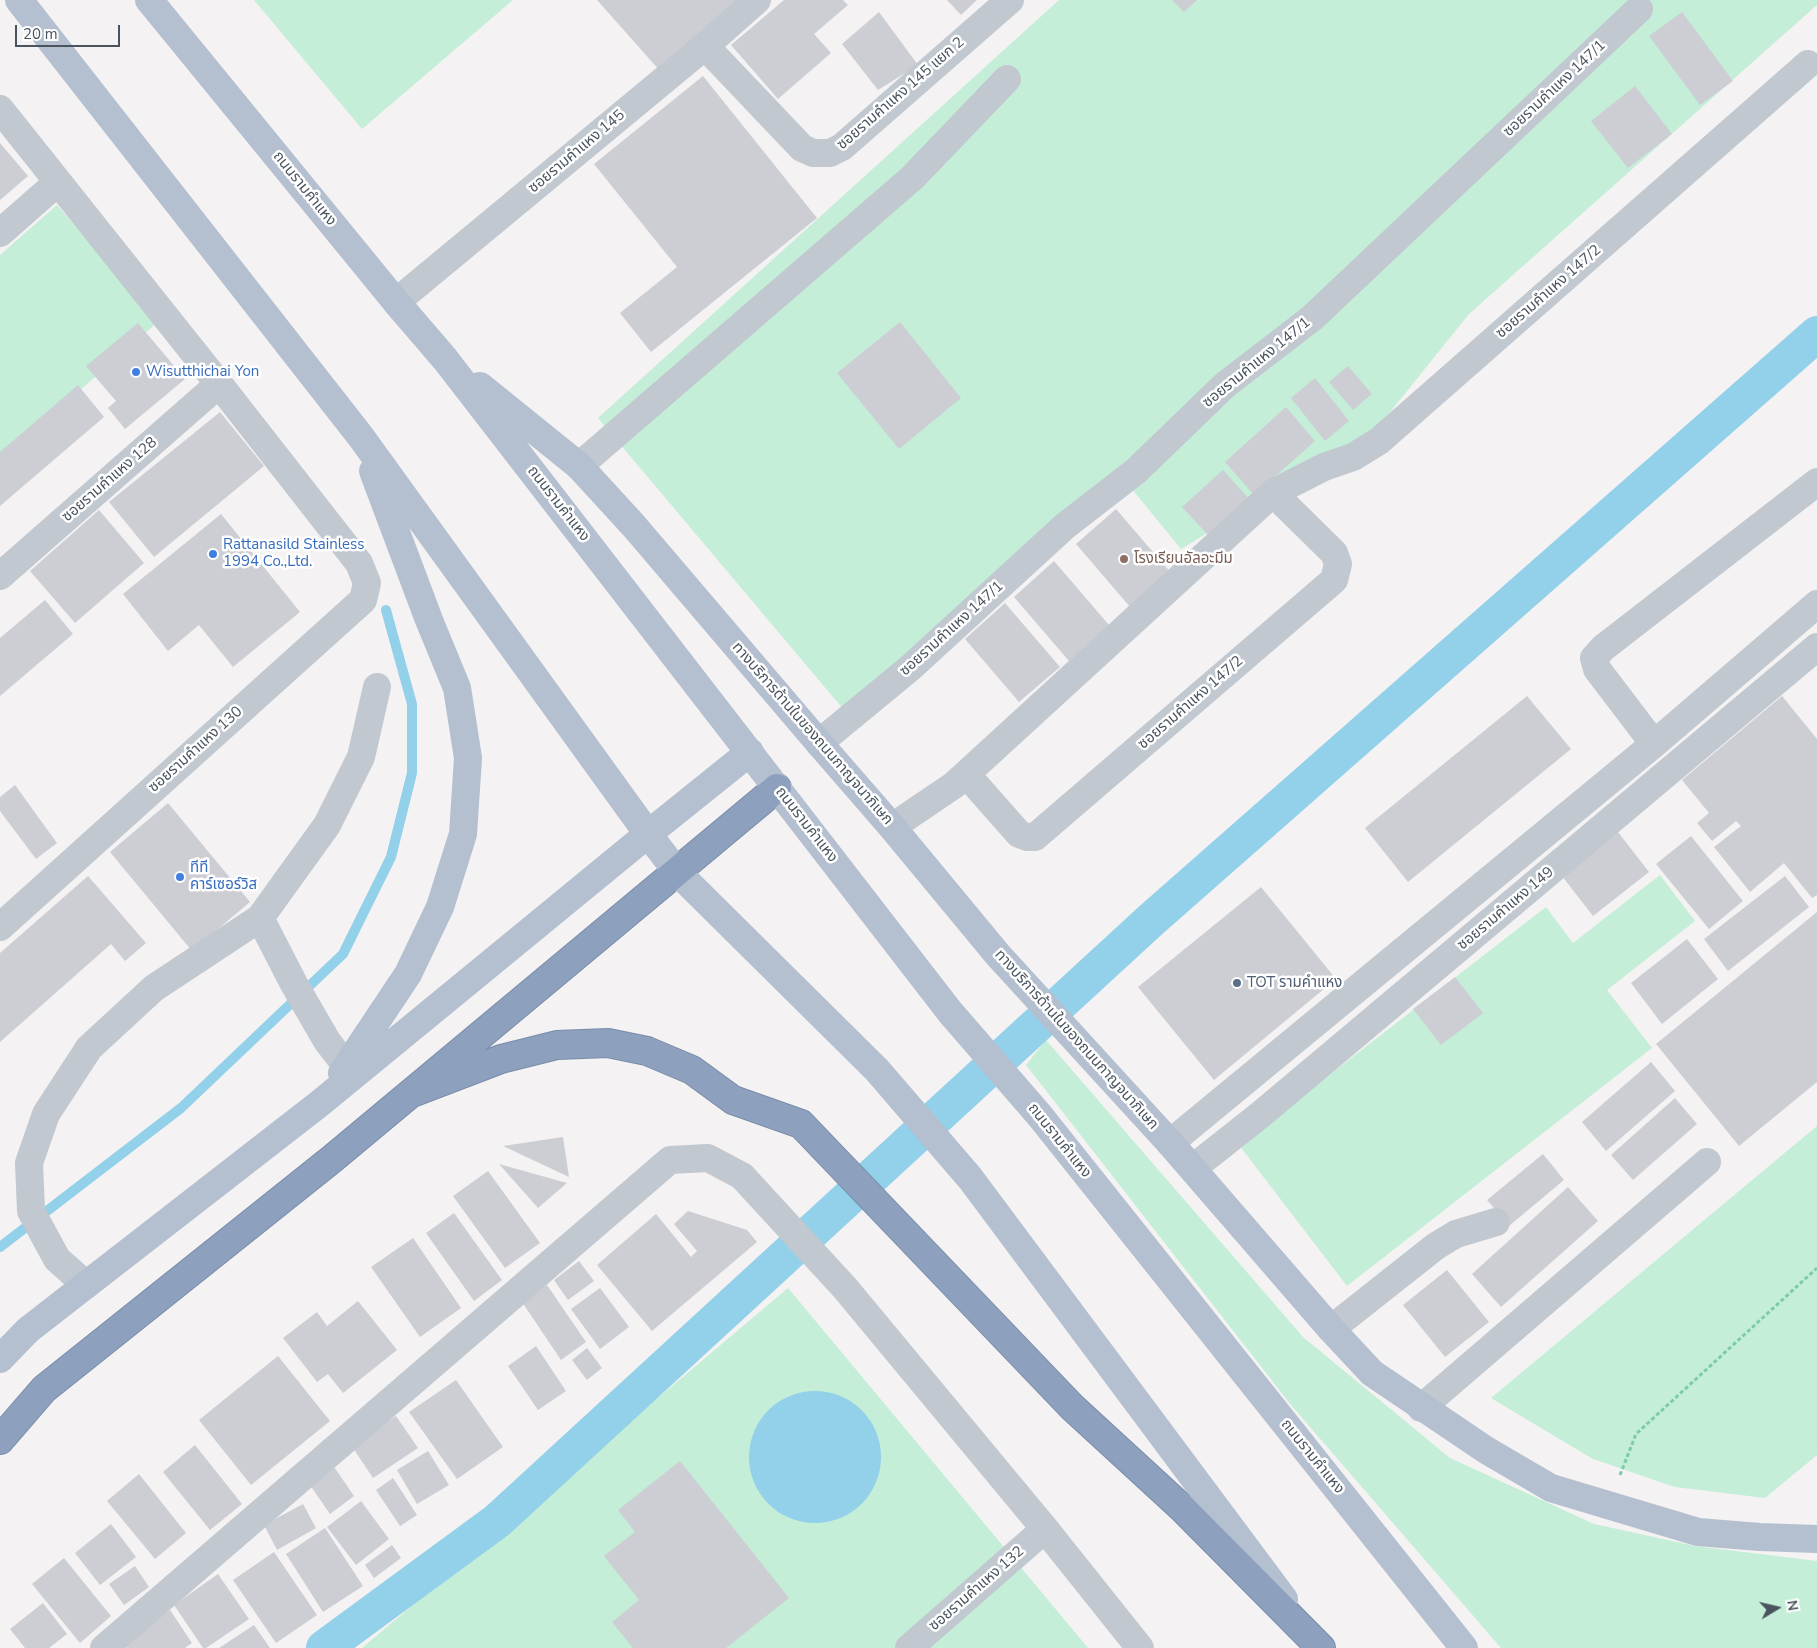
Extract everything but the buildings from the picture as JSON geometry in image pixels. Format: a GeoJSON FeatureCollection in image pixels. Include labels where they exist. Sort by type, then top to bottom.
{"type":"FeatureCollection","features":[{"type":"Feature","properties":{"kind":"highway"},"geometry":{"type":"LineString","coordinates":[[0,1440],[44,1390],[412,1093],[777,788]]}},
{"type":"Feature","properties":{"kind":"highway"},"geometry":{"type":"LineString","coordinates":[[412,1093],[520,1054],[557,1045],[608,1043],[647,1051],[665,1058],[692,1070],[733,1100],[801,1124],[1072,1407],[1182,1508],[1321,1648]]}},
{"type":"Feature","properties":{"kind":"main road"},"geometry":{"type":"LineString","coordinates":[[19,0],[361,437],[677,872],[877,1070],[970,1178],[1321,1648]]}},
{"type":"Feature","properties":{"kind":"main road","name":"ถนนรามคำแหง"},"geometry":{"type":"LineString","coordinates":[[149,0],[396,302],[446,359],[950,1012],[1040,1116],[1464,1648]]}},
{"type":"Feature","properties":{"kind":"main road","name":"ทางบริการด้านในของถนนกาญจนาภิเษก"},"geometry":{"type":"LineString","coordinates":[[446,359],[579,466],[634,526],[892,827],[998,955],[1193,1168],[1331,1329],[1372,1373],[1421,1408],[1486,1450],[1551,1488],[1698,1532],[1760,1537],[1817,1538]]}},
{"type":"Feature","properties":{"kind":"main road"},"geometry":{"type":"LineString","coordinates":[[319,1104],[347,1067],[408,974],[440,907],[463,834],[468,758],[457,688],[429,620],[361,437]]}},
{"type":"Feature","properties":{"kind":"main road"},"geometry":{"type":"LineString","coordinates":[[0,1359],[28,1330],[319,1104],[750,752]]}},
{"type":"Feature","properties":{"kind":"street","name":"ซอยรามคำแหง 145"},"geometry":{"type":"LineString","coordinates":[[396,302],[705,46],[757,0]]}},
{"type":"Feature","properties":{"kind":"street","name":"ซอยรามคำแหง 145 แยก 2"},"geometry":{"type":"LineString","coordinates":[[705,46],[802,148],[813,153],[830,153],[842,147],[1010,0]]}},
{"type":"Feature","properties":{"kind":"street","name":"ซอยรามคำแหง 147/1"},"geometry":{"type":"LineString","coordinates":[[819,743],[910,668],[1065,526],[1136,471],[1225,384],[1312,318],[1639,9]]}},
{"type":"Feature","properties":{"kind":"street","name":"ซอยรามคำแหง 147/2"},"geometry":{"type":"LineString","coordinates":[[892,827],[954,785],[1274,493],[1324,467],[1353,457],[1379,441],[1808,64]]}},
{"type":"Feature","properties":{"kind":"street"},"geometry":{"type":"LineString","coordinates":[[579,466],[912,178],[1007,79]]}},
{"type":"Feature","properties":{"kind":"street"},"geometry":{"type":"LineString","coordinates":[[0,110],[219,384]]}},
{"type":"Feature","properties":{"kind":"street"},"geometry":{"type":"LineString","coordinates":[[0,233],[58,182]]}},
{"type":"Feature","properties":{"kind":"street","name":"ซอยรามคำแหง 130"},"geometry":{"type":"LineString","coordinates":[[0,927],[363,600],[367,583],[359,563],[219,384]]}},
{"type":"Feature","properties":{"kind":"street","name":"ซอยรามคำแหง 128"},"geometry":{"type":"LineString","coordinates":[[0,576],[219,384]]}},
{"type":"Feature","properties":{"kind":"street"},"geometry":{"type":"LineString","coordinates":[[1654,744],[1597,669],[1594,658],[1603,648],[1817,482]]}},
{"type":"Feature","properties":{"kind":"street","name":"ซอยรามคำแหง 147/2"},"geometry":{"type":"LineString","coordinates":[[966,774],[1019,834],[1035,837],[1334,580],[1338,564],[1334,554],[1274,493]]}},
{"type":"Feature","properties":{"kind":"street"},"geometry":{"type":"LineString","coordinates":[[1170,1143],[1654,744],[1817,604]]}},
{"type":"Feature","properties":{"kind":"street","name":"ซอยรามคำแหง 149"},"geometry":{"type":"LineString","coordinates":[[1193,1168],[1260,1115],[1817,647]]}},
{"type":"Feature","properties":{"kind":"street"},"geometry":{"type":"LineString","coordinates":[[86,1285],[57,1260],[31,1210],[29,1163],[46,1114],[89,1048],[154,988],[260,918],[326,825],[360,757],[377,687]]}},
{"type":"Feature","properties":{"kind":"street"},"geometry":{"type":"LineString","coordinates":[[260,918],[327,1042],[347,1067]]}},
{"type":"Feature","properties":{"kind":"street"},"geometry":{"type":"LineString","coordinates":[[104,1648],[670,1160],[708,1158],[742,1176],[845,1288],[1046,1530],[1140,1648]]}},
{"type":"Feature","properties":{"kind":"street"},"geometry":{"type":"LineString","coordinates":[[1421,1408],[1707,1162]]}},
{"type":"Feature","properties":{"kind":"street"},"geometry":{"type":"LineString","coordinates":[[1331,1329],[1436,1246],[1456,1234],[1496,1222]]}},
{"type":"Feature","properties":{"kind":"street","name":"ซอยรามคำแหง 132"},"geometry":{"type":"LineString","coordinates":[[909,1648],[1046,1530]]}},
{"type":"Feature","properties":{"kind":"path"},"geometry":{"type":"LineString","coordinates":[[1607,1506],[1636,1434],[1817,1268]]}},
{"type":"Feature","properties":{"kind":"green space"},"geometry":{"type":"Polygon","coordinates":[[[254,0],[513,0],[362,129],[254,0]]]}},
{"type":"Feature","properties":{"kind":"green space"},"geometry":{"type":"Polygon","coordinates":[[[1059,0],[1817,0],[1817,5],[1469,314],[1374,432],[1181,549],[1118,472],[844,710],[598,418],[1059,0]]]}},
{"type":"Feature","properties":{"kind":"green space"},"geometry":{"type":"Polygon","coordinates":[[[57,205],[158,322],[0,460],[0,255],[57,205]]]}},
{"type":"Feature","properties":{"kind":"green space"},"geometry":{"type":"Polygon","coordinates":[[[1660,875],[1695,921],[1607,990],[1652,1048],[1347,1286],[1239,1145],[1546,907],[1573,943],[1660,875]]]}},
{"type":"Feature","properties":{"kind":"green space"},"geometry":{"type":"Polygon","coordinates":[[[1046,1040],[1303,1337],[1450,1458],[1594,1524],[1695,1546],[1817,1561],[1817,1648],[1501,1648],[1291,1405],[1026,1065],[1046,1040]]]}},
{"type":"Feature","properties":{"kind":"green space"},"geometry":{"type":"Polygon","coordinates":[[[1817,1126],[1817,1455],[1765,1498],[1675,1487],[1593,1459],[1491,1398],[1817,1126]]]}},
{"type":"Feature","properties":{"kind":"green space"},"geometry":{"type":"Polygon","coordinates":[[[788,1288],[1088,1648],[362,1648],[788,1288]]]}},
{"type":"Feature","properties":{"kind":"water"},"geometry":{"type":"Polygon","coordinates":[[[815,1391],[840,1396],[851,1402],[861,1411],[870,1421],[876,1432],[881,1457],[876,1482],[870,1493],[861,1503],[851,1512],[840,1518],[815,1523],[790,1518],[779,1512],[769,1503],[760,1493],[754,1482],[749,1457],[754,1432],[760,1421],[769,1411],[779,1402],[790,1396],[815,1391]]]}},
{"type":"Feature","properties":{"kind":"waterway"},"geometry":{"type":"LineString","coordinates":[[324,1648],[497,1521],[1151,920],[1817,334]]}},
{"type":"Feature","properties":{"kind":"waterway"},"geometry":{"type":"LineString","coordinates":[[0,1247],[181,1108],[343,954],[391,857],[412,773],[412,704],[386,610]]}},
{"type":"Feature","properties":{"kind":"place","name":"Wisutthichai Yon"},"geometry":{"type":"Point","coordinates":[136,372]}},
{"type":"Feature","properties":{"kind":"place","name":"Rattanasild Stainless 1994 Co.,Ltd."},"geometry":{"type":"Point","coordinates":[213,554]}},
{"type":"Feature","properties":{"kind":"place","name":"โรงเรียนอัลอะมีม"},"geometry":{"type":"Point","coordinates":[1124,559]}},
{"type":"Feature","properties":{"kind":"place","name":"ทีที คาร์เซอร์วิส"},"geometry":{"type":"Point","coordinates":[180,877]}},
{"type":"Feature","properties":{"kind":"place","name":"TOT รามคำแหง"},"geometry":{"type":"Point","coordinates":[1237,983]}}]}
